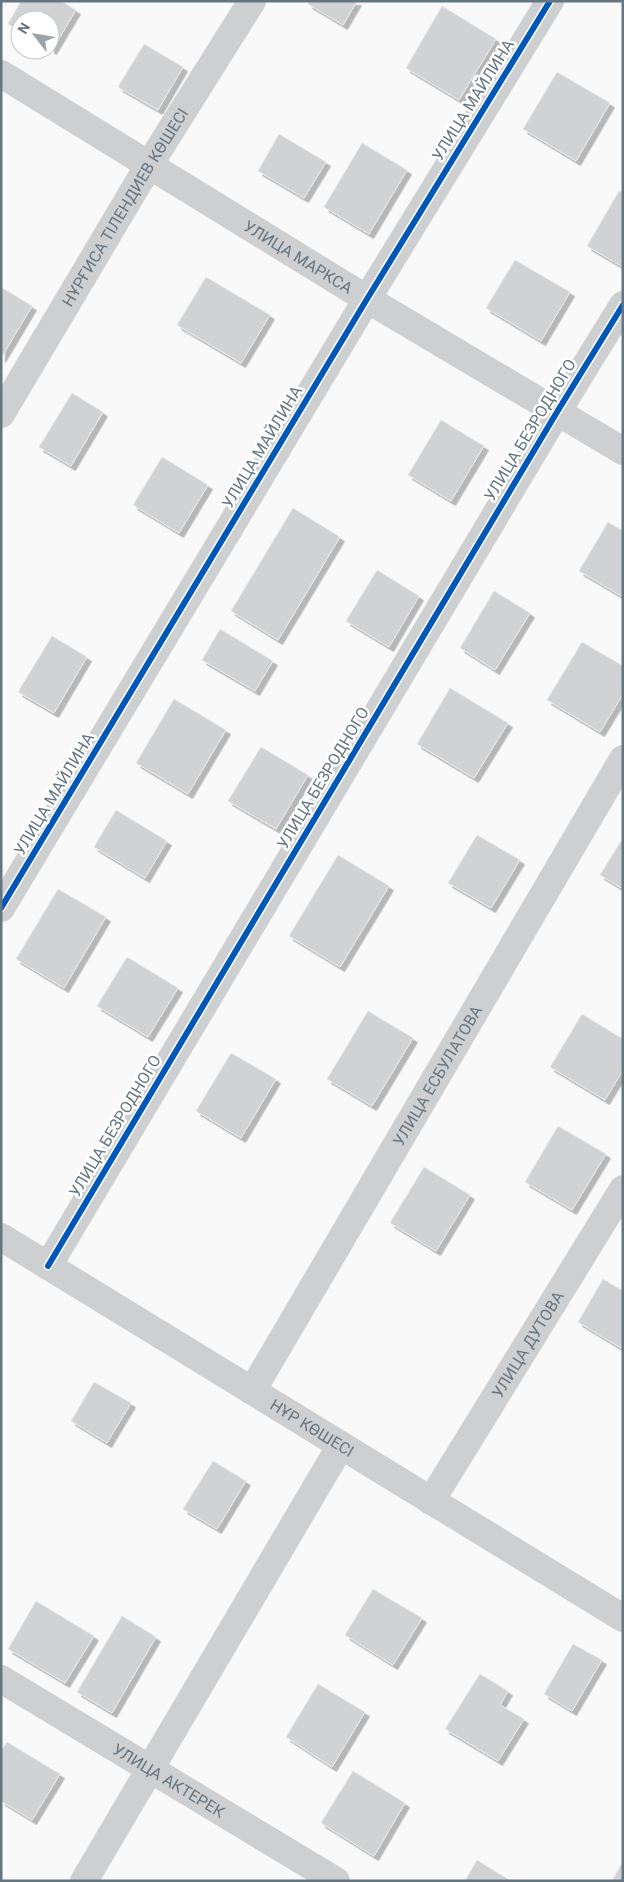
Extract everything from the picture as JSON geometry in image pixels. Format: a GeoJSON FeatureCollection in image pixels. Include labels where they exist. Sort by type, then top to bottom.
{"type":"FeatureCollection","features":[{"type":"Feature","properties":{"kind":"street","name":"НҰРҒИСА ТІЛЕНДИЕВ КӨШЕСІ"},"geometry":{"type":"LineString","coordinates":[[1,414],[149,165],[252,1]]}},
{"type":"Feature","properties":{"kind":"street","name":"УЛИЦА МАЙЛИНА"},"geometry":{"type":"LineString","coordinates":[[1,908],[367,299],[550,1]]}},
{"type":"Feature","properties":{"kind":"street","name":"УЛИЦА МАРКСА"},"geometry":{"type":"LineString","coordinates":[[1,74],[367,299],[623,451]]}},
{"type":"Feature","properties":{"kind":"street","name":"УЛИЦА БЕЗРОДНОГО"},"geometry":{"type":"LineString","coordinates":[[48,1266],[557,412],[623,305]]}},
{"type":"Feature","properties":{"kind":"street","name":"УЛИЦА ЕСБУЛАТОВА"},"geometry":{"type":"LineString","coordinates":[[252,1391],[623,759]]}},
{"type":"Feature","properties":{"kind":"street","name":"УЛИЦА ДУТОВА"},"geometry":{"type":"LineString","coordinates":[[431,1501],[623,1189]]}},
{"type":"Feature","properties":{"kind":"street","name":"НҰР КӨШЕСІ"},"geometry":{"type":"LineString","coordinates":[[1,1237],[623,1618]]}},
{"type":"Feature","properties":{"kind":"street"},"geometry":{"type":"LineString","coordinates":[[84,1881],[341,1445]]}},
{"type":"Feature","properties":{"kind":"street","name":"УЛИЦА АКТЕРЕК"},"geometry":{"type":"LineString","coordinates":[[1,1679],[336,1881]]}},
{"type":"Feature","properties":{"kind":"building"},"geometry":{"type":"Polygon","coordinates":[[[21,1],[61,1],[76,10],[60,37],[60,10],[16,10],[21,1]]]}},
{"type":"Feature","properties":{"kind":"building"},"geometry":{"type":"Polygon","coordinates":[[[309,1],[357,1],[343,25],[308,4],[309,1]]]}},
{"type":"Feature","properties":{"kind":"building"},"geometry":{"type":"Polygon","coordinates":[[[442,6],[496,39],[459,100],[406,68],[442,6]]]}},
{"type":"Feature","properties":{"kind":"building"},"geometry":{"type":"Polygon","coordinates":[[[144,44],[183,67],[158,110],[118,87],[144,44]]]}},
{"type":"Feature","properties":{"kind":"building"},"geometry":{"type":"Polygon","coordinates":[[[557,72],[610,103],[576,161],[523,129],[557,72]]]}},
{"type":"Feature","properties":{"kind":"building"},"geometry":{"type":"Polygon","coordinates":[[[279,134],[326,162],[304,198],[258,171],[279,134]]]}},
{"type":"Feature","properties":{"kind":"building"},"geometry":{"type":"Polygon","coordinates":[[[362,143],[407,170],[369,234],[324,207],[362,143]]]}},
{"type":"Feature","properties":{"kind":"building"},"geometry":{"type":"Polygon","coordinates":[[[619,191],[623,193],[623,267],[587,246],[619,191]]]}},
{"type":"Feature","properties":{"kind":"building"},"geometry":{"type":"Polygon","coordinates":[[[515,260],[570,292],[541,341],[486,308],[515,260]]]}},
{"type":"Feature","properties":{"kind":"building"},"geometry":{"type":"Polygon","coordinates":[[[206,277],[270,315],[241,363],[177,325],[206,277]]]}},
{"type":"Feature","properties":{"kind":"building"},"geometry":{"type":"Polygon","coordinates":[[[1,287],[32,306],[1,358],[1,287]]]}},
{"type":"Feature","properties":{"kind":"building"},"geometry":{"type":"Polygon","coordinates":[[[72,393],[103,412],[71,466],[39,447],[72,393]]]}},
{"type":"Feature","properties":{"kind":"building"},"geometry":{"type":"Polygon","coordinates":[[[441,420],[484,446],[451,501],[408,475],[441,420]]]}},
{"type":"Feature","properties":{"kind":"building"},"geometry":{"type":"Polygon","coordinates":[[[162,457],[208,485],[179,533],[133,505],[162,457]]]}},
{"type":"Feature","properties":{"kind":"building"},"geometry":{"type":"Polygon","coordinates":[[[293,508],[340,537],[278,640],[231,611],[293,508]]]}},
{"type":"Feature","properties":{"kind":"building"},"geometry":{"type":"Polygon","coordinates":[[[608,522],[623,531],[623,597],[579,571],[608,522]]]}},
{"type":"Feature","properties":{"kind":"building"},"geometry":{"type":"Polygon","coordinates":[[[377,570],[419,596],[389,647],[346,621],[377,570]]]}},
{"type":"Feature","properties":{"kind":"building"},"geometry":{"type":"Polygon","coordinates":[[[494,591],[530,613],[495,670],[460,648],[494,591]]]}},
{"type":"Feature","properties":{"kind":"building"},"geometry":{"type":"Polygon","coordinates":[[[220,629],[273,661],[255,691],[202,660],[220,629]]]}},
{"type":"Feature","properties":{"kind":"building"},"geometry":{"type":"Polygon","coordinates":[[[52,636],[87,657],[54,713],[18,692],[52,636]]]}},
{"type":"Feature","properties":{"kind":"building"},"geometry":{"type":"Polygon","coordinates":[[[582,642],[623,666],[623,694],[600,732],[547,700],[582,642]]]}},
{"type":"Feature","properties":{"kind":"building"},"geometry":{"type":"Polygon","coordinates":[[[450,688],[508,723],[474,778],[417,744],[450,688]]]}},
{"type":"Feature","properties":{"kind":"building"},"geometry":{"type":"Polygon","coordinates":[[[174,699],[226,730],[188,794],[136,763],[174,699]]]}},
{"type":"Feature","properties":{"kind":"building"},"geometry":{"type":"Polygon","coordinates":[[[261,747],[308,775],[276,829],[228,801],[261,747]]]}},
{"type":"Feature","properties":{"kind":"building"},"geometry":{"type":"Polygon","coordinates":[[[116,810],[167,841],[145,878],[94,847],[116,810]]]}},
{"type":"Feature","properties":{"kind":"building"},"geometry":{"type":"Polygon","coordinates":[[[477,835],[520,860],[491,908],[448,883],[477,835]]]}},
{"type":"Feature","properties":{"kind":"building"},"geometry":{"type":"Polygon","coordinates":[[[621,841],[623,842],[623,889],[600,875],[621,841]]]}},
{"type":"Feature","properties":{"kind":"building"},"geometry":{"type":"Polygon","coordinates":[[[338,855],[389,886],[340,967],[289,936],[338,855]]]}},
{"type":"Feature","properties":{"kind":"building"},"geometry":{"type":"Polygon","coordinates":[[[58,889],[106,917],[64,988],[16,959],[58,889]]]}},
{"type":"Feature","properties":{"kind":"building"},"geometry":{"type":"Polygon","coordinates":[[[127,957],[178,988],[148,1037],[97,1006],[127,957]]]}},
{"type":"Feature","properties":{"kind":"building"},"geometry":{"type":"Polygon","coordinates":[[[368,1011],[413,1038],[372,1106],[327,1079],[368,1011]]]}},
{"type":"Feature","properties":{"kind":"building"},"geometry":{"type":"Polygon","coordinates":[[[582,1014],[623,1039],[623,1070],[605,1100],[550,1067],[582,1014]]]}},
{"type":"Feature","properties":{"kind":"building"},"geometry":{"type":"Polygon","coordinates":[[[231,1053],[276,1079],[241,1138],[196,1111],[231,1053]]]}},
{"type":"Feature","properties":{"kind":"building"},"geometry":{"type":"Polygon","coordinates":[[[558,1126],[606,1154],[572,1210],[525,1182],[558,1126]]]}},
{"type":"Feature","properties":{"kind":"building"},"geometry":{"type":"Polygon","coordinates":[[[424,1167],[470,1195],[436,1251],[390,1223],[424,1167]]]}},
{"type":"Feature","properties":{"kind":"building"},"geometry":{"type":"Polygon","coordinates":[[[603,1279],[623,1291],[623,1345],[621,1348],[578,1322],[603,1279]]]}},
{"type":"Feature","properties":{"kind":"building"},"geometry":{"type":"Polygon","coordinates":[[[94,1382],[131,1403],[107,1443],[71,1421],[94,1382]]]}},
{"type":"Feature","properties":{"kind":"building"},"geometry":{"type":"Polygon","coordinates":[[[213,1461],[246,1481],[217,1529],[183,1509],[213,1461]]]}},
{"type":"Feature","properties":{"kind":"building"},"geometry":{"type":"Polygon","coordinates":[[[373,1589],[422,1618],[393,1665],[345,1635],[373,1589]]]}},
{"type":"Feature","properties":{"kind":"building"},"geometry":{"type":"Polygon","coordinates":[[[36,1601],[94,1636],[65,1683],[8,1649],[36,1601]]]}},
{"type":"Feature","properties":{"kind":"building"},"geometry":{"type":"Polygon","coordinates":[[[122,1616],[156,1637],[112,1713],[77,1692],[122,1616]]]}},
{"type":"Feature","properties":{"kind":"building"},"geometry":{"type":"Polygon","coordinates":[[[573,1644],[602,1660],[572,1711],[544,1694],[573,1644]]]}},
{"type":"Feature","properties":{"kind":"building"},"geometry":{"type":"Polygon","coordinates":[[[480,1674],[508,1691],[500,1705],[524,1719],[498,1761],[445,1729],[480,1674]]]}},
{"type":"Feature","properties":{"kind":"building"},"geometry":{"type":"Polygon","coordinates":[[[318,1684],[365,1712],[332,1767],[286,1737],[318,1684]]]}},
{"type":"Feature","properties":{"kind":"building"},"geometry":{"type":"Polygon","coordinates":[[[7,1742],[60,1774],[32,1820],[1,1801],[1,1751],[7,1742]]]}},
{"type":"Feature","properties":{"kind":"building"},"geometry":{"type":"Polygon","coordinates":[[[353,1771],[405,1803],[374,1856],[321,1823],[353,1771]]]}},
{"type":"Feature","properties":{"kind":"building"},"geometry":{"type":"Polygon","coordinates":[[[477,1860],[511,1881],[465,1881],[477,1860]]]}},
{"type":"Feature","properties":{"kind":"building"},"geometry":{"type":"Polygon","coordinates":[[[621,1865],[623,1866],[623,1881],[612,1881],[621,1865]]]}},
{"type":"Feature","properties":{"kind":"cycle path"},"geometry":{"type":"LineString","coordinates":[[1,908],[367,299],[550,1]]}},
{"type":"Feature","properties":{"kind":"cycle path"},"geometry":{"type":"LineString","coordinates":[[48,1266],[557,412],[623,305]]}}]}
